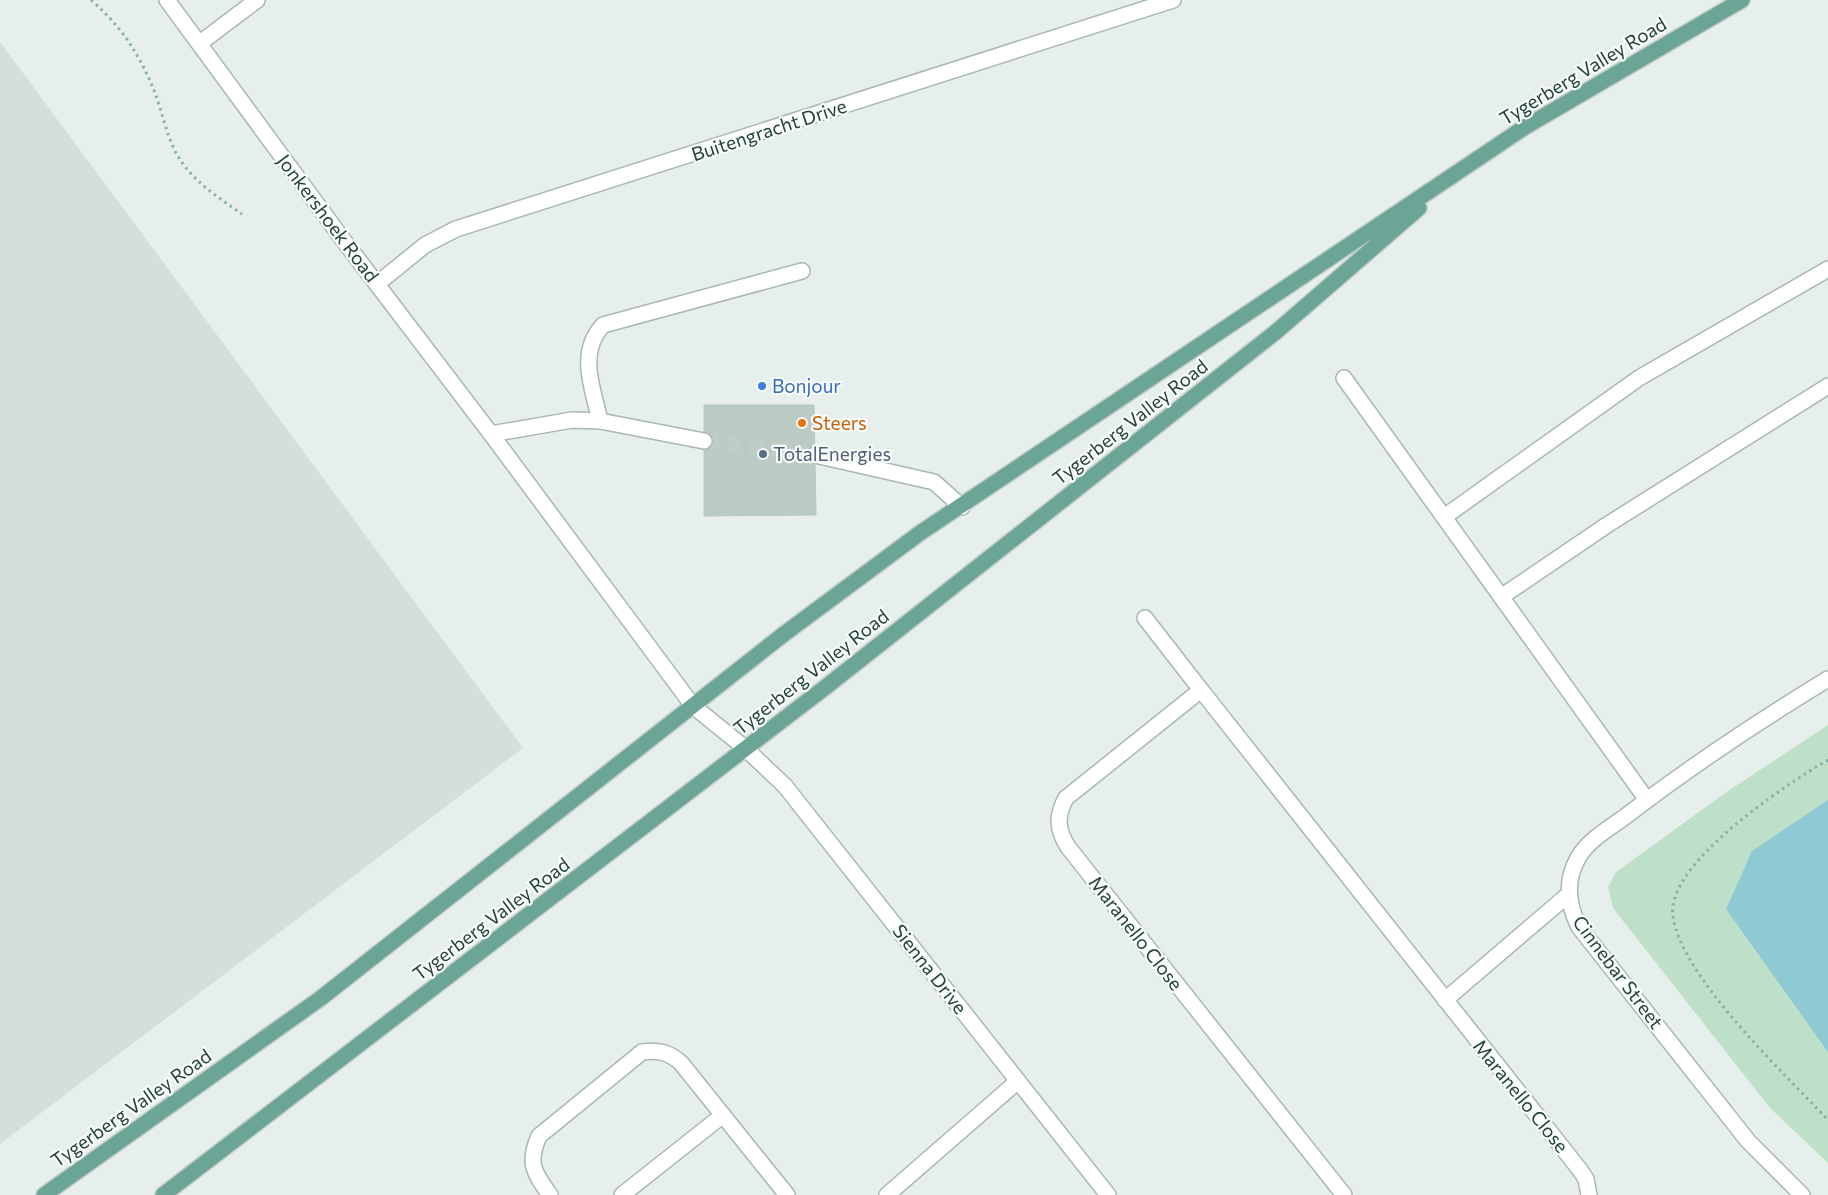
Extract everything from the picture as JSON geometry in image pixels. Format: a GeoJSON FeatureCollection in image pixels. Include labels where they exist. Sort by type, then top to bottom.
{"type":"FeatureCollection","features":[{"type":"Feature","properties":{"kind":"main road","name":"Tygerberg Valley Road"},"geometry":{"type":"LineString","coordinates":[[44,1195],[321,998],[792,628],[920,533],[962,507],[1525,127],[1742,0]]}},
{"type":"Feature","properties":{"kind":"main road","name":"Tygerberg Valley Road"},"geometry":{"type":"LineString","coordinates":[[163,1195],[655,820],[745,748],[843,674],[1277,331],[1471,163]]}},
{"type":"Feature","properties":{"kind":"street","name":"Jonkershoek Road"},"geometry":{"type":"LineString","coordinates":[[167,0],[377,284],[491,434]]}},
{"type":"Feature","properties":{"kind":"street"},"geometry":{"type":"LineString","coordinates":[[200,43],[257,0]]}},
{"type":"Feature","properties":{"kind":"street","name":"Buitengracht Drive"},"geometry":{"type":"LineString","coordinates":[[377,284],[424,245],[456,229],[1173,0]]}},
{"type":"Feature","properties":{"kind":"street"},"geometry":{"type":"LineString","coordinates":[[1444,517],[1639,378],[1828,269]]}},
{"type":"Feature","properties":{"kind":"street"},"geometry":{"type":"LineString","coordinates":[[600,421],[588,360],[589,346],[595,334],[603,325],[802,270]]}},
{"type":"Feature","properties":{"kind":"street"},"geometry":{"type":"LineString","coordinates":[[1344,378],[1647,800]]}},
{"type":"Feature","properties":{"kind":"street"},"geometry":{"type":"LineString","coordinates":[[1501,597],[1607,525],[1828,386]]}},
{"type":"Feature","properties":{"kind":"street"},"geometry":{"type":"LineString","coordinates":[[693,706],[491,434],[572,420],[600,421],[704,441]]}},
{"type":"Feature","properties":{"kind":"street"},"geometry":{"type":"LineString","coordinates":[[815,455],[934,482],[962,507]]}},
{"type":"Feature","properties":{"kind":"street","name":"Maranello Close"},"geometry":{"type":"LineString","coordinates":[[1145,618],[1580,1170],[1586,1179],[1589,1195]]}},
{"type":"Feature","properties":{"kind":"street","name":"Cinnebar Street"},"geometry":{"type":"LineString","coordinates":[[1802,1195],[1748,1142],[1579,927],[1571,911],[1569,894],[1572,871],[1587,846],[1647,800],[1769,716],[1828,679]]}},
{"type":"Feature","properties":{"kind":"street","name":"Maranello Close"},"geometry":{"type":"LineString","coordinates":[[1201,690],[1066,798],[1058,817],[1058,828],[1068,848],[1344,1195]]}},
{"type":"Feature","properties":{"kind":"street","name":"Sienna Drive"},"geometry":{"type":"LineString","coordinates":[[693,706],[745,748],[785,786],[1108,1195]]}},
{"type":"Feature","properties":{"kind":"street"},"geometry":{"type":"LineString","coordinates":[[1445,1000],[1569,894]]}},
{"type":"Feature","properties":{"kind":"street"},"geometry":{"type":"LineString","coordinates":[[550,1195],[536,1176],[533,1166],[532,1156],[539,1136],[642,1052],[653,1051],[673,1056],[787,1195]]}},
{"type":"Feature","properties":{"kind":"street"},"geometry":{"type":"LineString","coordinates":[[887,1195],[1018,1081]]}},
{"type":"Feature","properties":{"kind":"street"},"geometry":{"type":"LineString","coordinates":[[622,1195],[723,1115]]}},
{"type":"Feature","properties":{"kind":"path"},"geometry":{"type":"LineString","coordinates":[[90,0],[122,30],[140,61],[155,93],[179,157],[192,174],[210,191],[242,214]]}},
{"type":"Feature","properties":{"kind":"path"},"geometry":{"type":"LineString","coordinates":[[1828,760],[1797,778],[1757,806],[1722,836],[1696,864],[1678,888],[1672,915],[1680,942],[1694,969],[1741,1027],[1828,1120]]}},
{"type":"Feature","properties":{"kind":"shaded area"},"geometry":{"type":"Polygon","coordinates":[[[0,42],[523,748],[0,1144],[0,42]]]}},
{"type":"Feature","properties":{"kind":"green space"},"geometry":{"type":"Polygon","coordinates":[[[1828,725],[1828,1163],[1770,1108],[1613,908],[1608,887],[1616,872],[1728,791],[1828,725]]]}},
{"type":"Feature","properties":{"kind":"water"},"geometry":{"type":"Polygon","coordinates":[[[1828,800],[1828,1052],[1726,909],[1752,851],[1828,800]]]}},
{"type":"Feature","properties":{"kind":"building"},"geometry":{"type":"Polygon","coordinates":[[[704,405],[814,405],[816,515],[704,516],[704,405]]]}},
{"type":"Feature","properties":{"kind":"tunnel"},"geometry":{"type":"LineString","coordinates":[[704,441],[815,455]]}},
{"type":"Feature","properties":{"kind":"place","name":"Bonjour"},"geometry":{"type":"Point","coordinates":[762,386]}},
{"type":"Feature","properties":{"kind":"place","name":"Steers"},"geometry":{"type":"Point","coordinates":[802,423]}},
{"type":"Feature","properties":{"kind":"place","name":"TotalEnergies"},"geometry":{"type":"Point","coordinates":[763,454]}}]}
